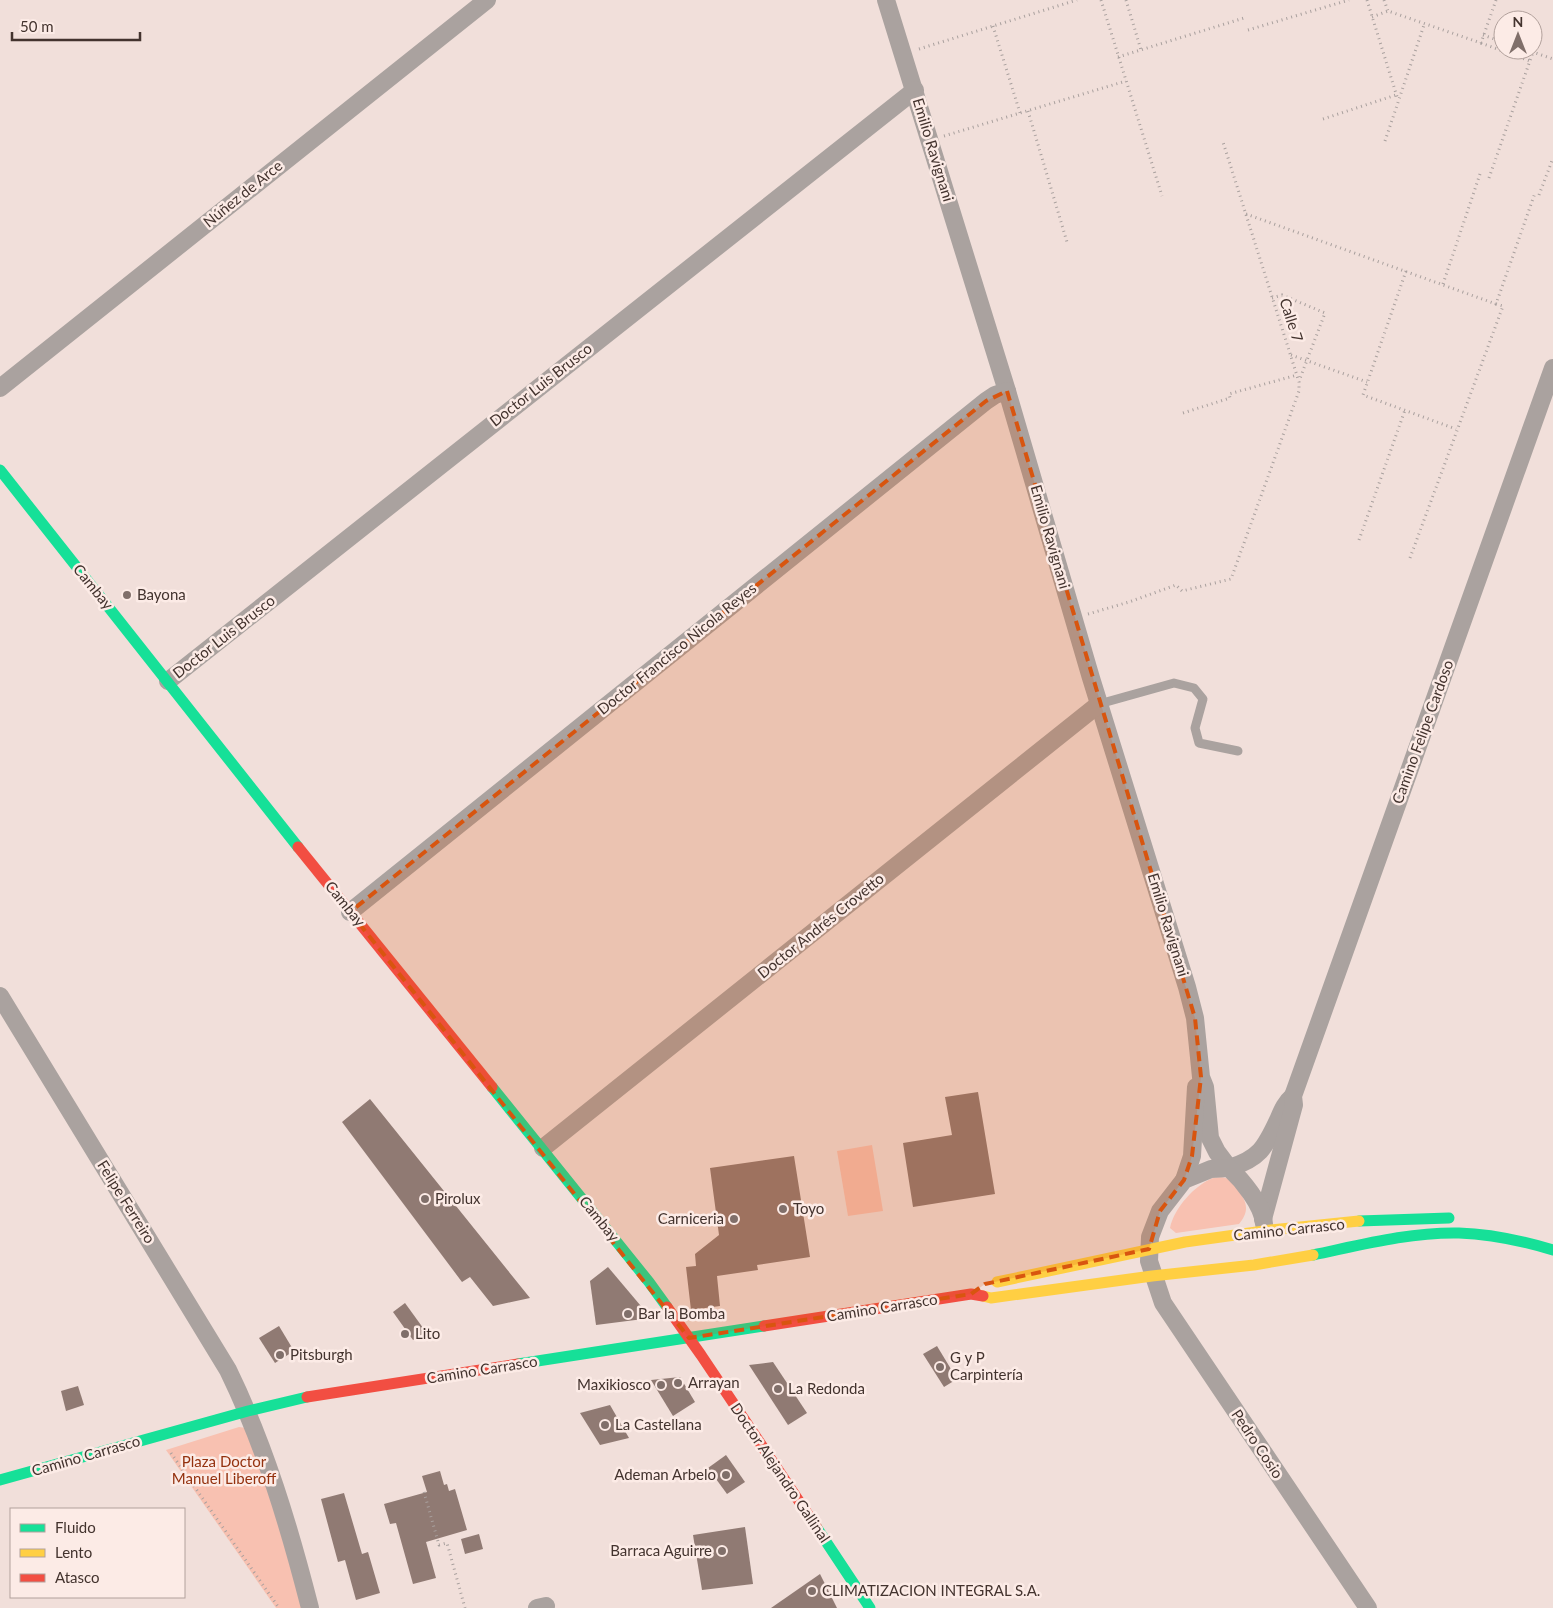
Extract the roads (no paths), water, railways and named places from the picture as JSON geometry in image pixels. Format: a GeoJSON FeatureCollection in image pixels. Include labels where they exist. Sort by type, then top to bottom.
{"type":"FeatureCollection","features":[{"type":"Feature","properties":{"kind":"main road","name":"Cambay"},"geometry":{"type":"LineString","coordinates":[[0,470],[350,912],[543,1148],[649,1282],[689,1338]]}},
{"type":"Feature","properties":{"kind":"main road","name":"Camino Carrasco"},"geometry":{"type":"LineString","coordinates":[[970,1294],[985,1284],[1211,1238],[1260,1231],[1403,1218],[1462,1219]]}},
{"type":"Feature","properties":{"kind":"main road","name":"Camino Carrasco"},"geometry":{"type":"LineString","coordinates":[[0,1480],[248,1411],[313,1396],[970,1294],[991,1298],[1289,1260],[1432,1234],[1460,1233],[1496,1236],[1553,1250]]}},
{"type":"Feature","properties":{"kind":"main road"},"geometry":{"type":"LineString","coordinates":[[1153,1276],[1214,1257]]}},
{"type":"Feature","properties":{"kind":"main road","name":"Doctor Alejandro Gallinal"},"geometry":{"type":"LineString","coordinates":[[689,1338],[870,1608]]}},
{"type":"Feature","properties":{"kind":"street","name":"Núñez de Arce"},"geometry":{"type":"LineString","coordinates":[[0,388],[487,0]]}},
{"type":"Feature","properties":{"kind":"street","name":"Emilio Ravignani"},"geometry":{"type":"LineString","coordinates":[[886,0],[1007,391],[1073,618],[1187,987],[1195,1018],[1210,1138],[1217,1152],[1252,1194],[1260,1231]]}},
{"type":"Feature","properties":{"kind":"street","name":"Doctor Luis Brusco"},"geometry":{"type":"LineString","coordinates":[[168,681],[915,90]]}},
{"type":"Feature","properties":{"kind":"street","name":"Camino Felipe Cardoso"},"geometry":{"type":"LineString","coordinates":[[1229,1168],[1245,1163],[1264,1147],[1286,1103],[1293,1096],[1553,368]]}},
{"type":"Feature","properties":{"kind":"street","name":"Doctor Francisco Nicola Reyes"},"geometry":{"type":"LineString","coordinates":[[350,912],[978,407],[995,395],[1007,391]]}},
{"type":"Feature","properties":{"kind":"street","name":"Doctor Andrés Crovetto"},"geometry":{"type":"LineString","coordinates":[[543,1148],[1099,704]]}},
{"type":"Feature","properties":{"kind":"street","name":"Felipe Ferreiro"},"geometry":{"type":"LineString","coordinates":[[0,996],[219,1353],[248,1411],[273,1476],[310,1608]]}},
{"type":"Feature","properties":{"kind":"street","name":"Emilio Ravignani"},"geometry":{"type":"LineString","coordinates":[[1153,1276],[1149,1261],[1150,1237],[1160,1211],[1184,1180],[1192,1156],[1196,1086],[1201,1077]]}},
{"type":"Feature","properties":{"kind":"street","name":"Camino Felipe Cardoso"},"geometry":{"type":"LineString","coordinates":[[1260,1231],[1294,1105],[1293,1096]]}},
{"type":"Feature","properties":{"kind":"street","name":"Emilio Ravignani"},"geometry":{"type":"LineString","coordinates":[[1184,1180],[1211,1168],[1229,1168]]}},
{"type":"Feature","properties":{"kind":"street","name":"Pedro Cosio"},"geometry":{"type":"LineString","coordinates":[[1153,1276],[1163,1303],[1368,1608]]}},
{"type":"Feature","properties":{"kind":"lane"},"geometry":{"type":"LineString","coordinates":[[1099,704],[1174,683],[1194,688],[1203,699],[1195,728],[1199,743],[1238,751]]}},
{"type":"Feature","properties":{"kind":"place","name":"Bayona"},"geometry":{"type":"Point","coordinates":[127,595]}},
{"type":"Feature","properties":{"kind":"place","name":"Pirolux"},"geometry":{"type":"Point","coordinates":[425,1199]}},
{"type":"Feature","properties":{"kind":"place","name":"Toyo"},"geometry":{"type":"Point","coordinates":[783,1209]}},
{"type":"Feature","properties":{"kind":"place","name":"Carniceria"},"geometry":{"type":"Point","coordinates":[734,1219]}},
{"type":"Feature","properties":{"kind":"place","name":"Bar la Bomba"},"geometry":{"type":"Point","coordinates":[628,1314]}},
{"type":"Feature","properties":{"kind":"place","name":"Lito"},"geometry":{"type":"Point","coordinates":[405,1334]}},
{"type":"Feature","properties":{"kind":"place","name":"Pitsburgh"},"geometry":{"type":"Point","coordinates":[280,1355]}},
{"type":"Feature","properties":{"kind":"place","name":"G y P Carpintería"},"geometry":{"type":"Point","coordinates":[940,1367]}},
{"type":"Feature","properties":{"kind":"place","name":"Arrayan"},"geometry":{"type":"Point","coordinates":[678,1383]}},
{"type":"Feature","properties":{"kind":"place","name":"Maxikiosco"},"geometry":{"type":"Point","coordinates":[661,1385]}},
{"type":"Feature","properties":{"kind":"place","name":"La Redonda"},"geometry":{"type":"Point","coordinates":[778,1389]}},
{"type":"Feature","properties":{"kind":"place","name":"La Castellana"},"geometry":{"type":"Point","coordinates":[605,1425]}},
{"type":"Feature","properties":{"kind":"place","name":"Ademan Arbelo"},"geometry":{"type":"Point","coordinates":[726,1475]}},
{"type":"Feature","properties":{"kind":"place","name":"Barraca Aguirre"},"geometry":{"type":"Point","coordinates":[722,1551]}},
{"type":"Feature","properties":{"kind":"place","name":"CLIMATIZACION INTEGRAL S.A."},"geometry":{"type":"Point","coordinates":[812,1591]}},
{"type":"Feature","properties":{"kind":"park label","name":"Plaza Doctor Manuel Liberoff"},"geometry":{"type":"Point","coordinates":[224,1470]}}]}
